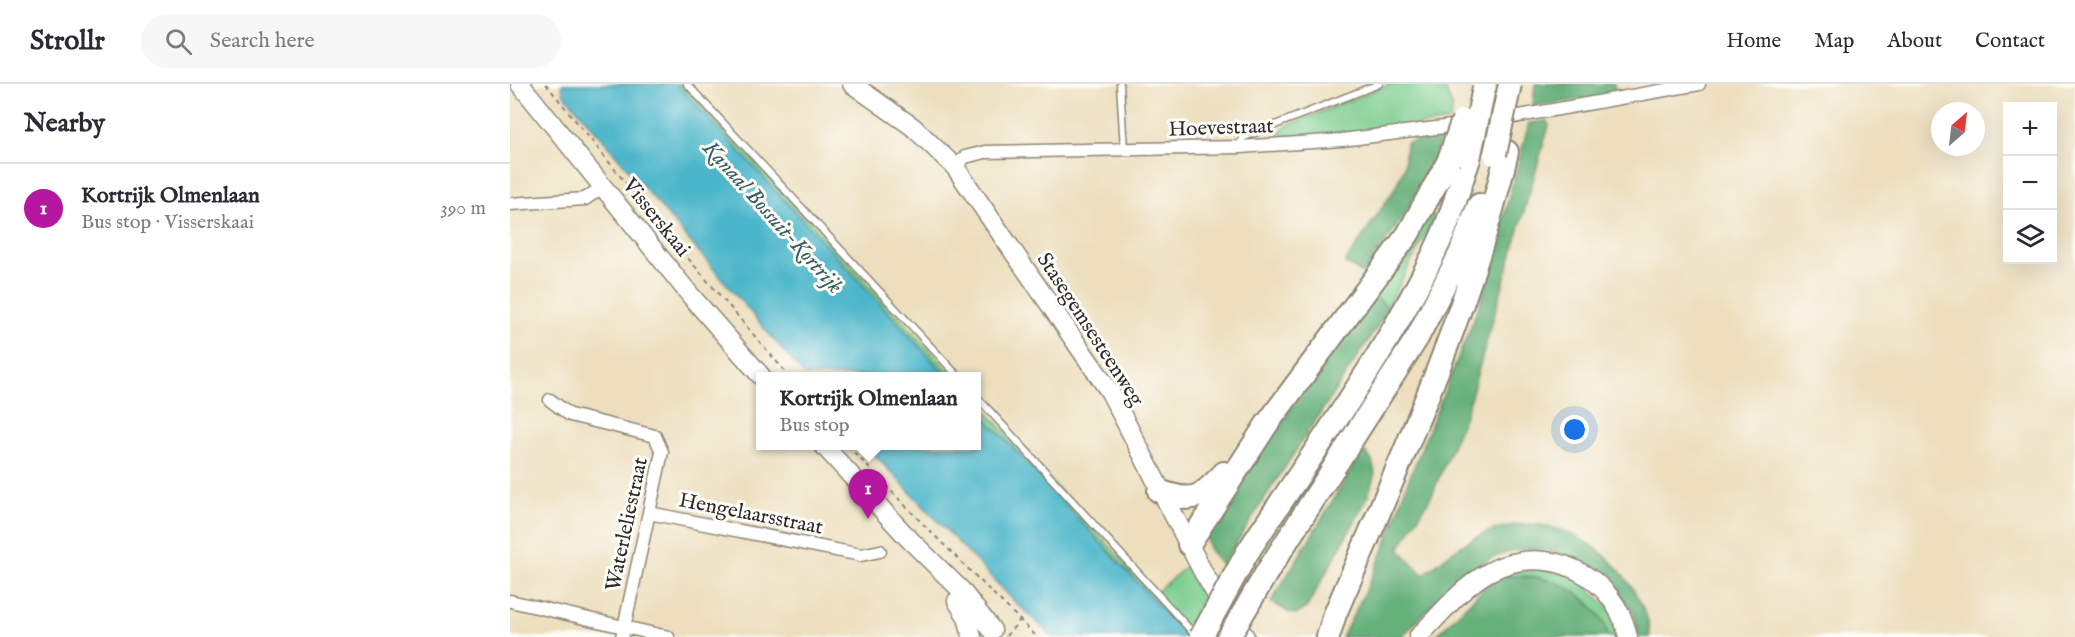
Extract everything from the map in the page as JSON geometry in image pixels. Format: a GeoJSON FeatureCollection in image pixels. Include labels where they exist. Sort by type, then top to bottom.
{"type":"FeatureCollection","features":[{"type":"Feature","properties":{"kind":"highway"},"geometry":{"type":"LineString","coordinates":[[1328,637],[1335,614],[1452,334],[1489,220],[1510,84]]}},
{"type":"Feature","properties":{"kind":"highway"},"geometry":{"type":"LineString","coordinates":[[1229,637],[1267,572],[1417,338],[1460,254],[1501,153],[1516,113],[1516,84]]}},
{"type":"Feature","properties":{"kind":"highway"},"geometry":{"type":"LineString","coordinates":[[1199,637],[1247,553],[1375,358],[1409,299],[1442,234],[1458,161],[1481,86]]}},
{"type":"Feature","properties":{"kind":"highway"},"geometry":{"type":"LineString","coordinates":[[1189,544],[1267,424],[1408,234],[1458,161]]}},
{"type":"Feature","properties":{"kind":"highway"},"geometry":{"type":"LineString","coordinates":[[1159,491],[1181,499],[1206,492],[1267,424]]}},
{"type":"Feature","properties":{"kind":"highway"},"geometry":{"type":"LineString","coordinates":[[1320,637],[1335,614]]}},
{"type":"Feature","properties":{"kind":"street","name":"Visserskaai"},"geometry":{"type":"LineString","coordinates":[[520,84],[691,296],[758,372]]}},
{"type":"Feature","properties":{"kind":"street","name":"Stasegemsesteenweg"},"geometry":{"type":"LineString","coordinates":[[852,84],[913,126],[955,166],[1110,392],[1159,491],[1220,601],[1245,637]]}},
{"type":"Feature","properties":{"kind":"street","name":"Hoevestraat"},"geometry":{"type":"LineString","coordinates":[[955,166],[965,157],[985,152],[1240,147],[1342,140],[1491,121],[1699,84]]}},
{"type":"Feature","properties":{"kind":"street"},"geometry":{"type":"LineString","coordinates":[[510,204],[585,198],[604,186]]}},
{"type":"Feature","properties":{"kind":"street","name":"Waterleliestraat"},"geometry":{"type":"LineString","coordinates":[[550,400],[570,415],[655,436],[662,452],[623,631]]}},
{"type":"Feature","properties":{"kind":"street"},"geometry":{"type":"LineString","coordinates":[[828,450],[921,551],[969,598],[990,635]]}},
{"type":"Feature","properties":{"kind":"street","name":"Hengelaarsstraat"},"geometry":{"type":"LineString","coordinates":[[649,513],[861,555],[880,551]]}},
{"type":"Feature","properties":{"kind":"street"},"geometry":{"type":"LineString","coordinates":[[1418,637],[1485,574],[1512,563],[1532,560],[1564,564],[1585,573],[1596,581],[1620,612],[1628,637]]}},
{"type":"Feature","properties":{"kind":"street"},"geometry":{"type":"LineString","coordinates":[[510,601],[623,631],[668,637]]}},
{"type":"Feature","properties":{"kind":"lane"},"geometry":{"type":"LineString","coordinates":[[687,84],[954,372]]}},
{"type":"Feature","properties":{"kind":"lane"},"geometry":{"type":"LineString","coordinates":[[1120,84],[1125,149]]}},
{"type":"Feature","properties":{"kind":"lane"},"geometry":{"type":"LineString","coordinates":[[1240,147],[1242,138],[1252,133],[1296,118],[1379,84]]}},
{"type":"Feature","properties":{"kind":"lane"},"geometry":{"type":"LineString","coordinates":[[981,401],[1199,637]]}},
{"type":"Feature","properties":{"kind":"path"},"geometry":{"type":"LineString","coordinates":[[546,84],[663,228],[786,372]]}},
{"type":"Feature","properties":{"kind":"path"},"geometry":{"type":"LineString","coordinates":[[852,450],[1037,637]]}},
{"type":"Feature","properties":{"kind":"path"},"geometry":{"type":"LineString","coordinates":[[990,635],[1020,620]]}},
{"type":"Feature","properties":{"kind":"green space"},"geometry":{"type":"Polygon","coordinates":[[[677,84],[683,84],[950,372],[943,372],[677,84]]]}},
{"type":"Feature","properties":{"kind":"green space"},"geometry":{"type":"Polygon","coordinates":[[[1390,84],[1437,84],[1445,89],[1453,108],[1449,121],[1364,133],[1279,137],[1278,133],[1286,126],[1390,84]]]}},
{"type":"Feature","properties":{"kind":"green space"},"geometry":{"type":"Polygon","coordinates":[[[1535,84],[1614,84],[1616,95],[1533,106],[1535,84]]]}},
{"type":"Feature","properties":{"kind":"green space"},"geometry":{"type":"Polygon","coordinates":[[[1546,121],[1549,125],[1466,413],[1432,495],[1399,549],[1423,575],[1462,546],[1488,532],[1511,526],[1533,525],[1555,528],[1594,547],[1626,579],[1645,612],[1650,637],[1639,637],[1631,609],[1611,583],[1596,570],[1578,559],[1538,550],[1517,551],[1498,556],[1479,565],[1448,590],[1402,637],[1342,637],[1384,549],[1403,494],[1481,301],[1529,123],[1546,121]]]}},
{"type":"Feature","properties":{"kind":"green space"},"geometry":{"type":"Polygon","coordinates":[[[1443,136],[1406,213],[1363,274],[1345,263],[1394,190],[1404,168],[1406,143],[1443,136]]]}},
{"type":"Feature","properties":{"kind":"green space"},"geometry":{"type":"Polygon","coordinates":[[[1429,213],[1433,215],[1433,220],[1387,308],[1380,300],[1369,298],[1429,213]]]}},
{"type":"Feature","properties":{"kind":"green space"},"geometry":{"type":"Polygon","coordinates":[[[1375,297],[1387,308],[1383,318],[1222,566],[1210,550],[1207,541],[1211,522],[1369,298],[1375,297]]]}},
{"type":"Feature","properties":{"kind":"green space"},"geometry":{"type":"Polygon","coordinates":[[[981,405],[1154,594],[1188,565],[1205,597],[1185,633],[981,413],[981,405]]]}},
{"type":"Feature","properties":{"kind":"green space"},"geometry":{"type":"Polygon","coordinates":[[[1366,452],[1372,461],[1375,473],[1367,499],[1307,607],[1297,614],[1290,613],[1271,602],[1360,456],[1366,452]]]}},
{"type":"Feature","properties":{"kind":"green space"},"geometry":{"type":"Polygon","coordinates":[[[1541,569],[1565,574],[1582,582],[1611,610],[1620,637],[1608,637],[1605,626],[1592,607],[1563,586],[1535,577],[1522,576],[1490,582],[1517,571],[1541,569]]]}},
{"type":"Feature","properties":{"kind":"green space"},"geometry":{"type":"Polygon","coordinates":[[[1508,576],[1544,579],[1575,592],[1598,614],[1608,637],[1435,637],[1490,582],[1508,576]]]}},
{"type":"Feature","properties":{"kind":"water","name":"Kanaal Bossuit-Kortrijk"},"geometry":{"type":"Polygon","coordinates":[[[562,84],[677,84],[943,372],[802,372],[563,93],[562,84]]]}},
{"type":"Feature","properties":{"kind":"water"},"geometry":{"type":"Polygon","coordinates":[[[981,413],[1188,637],[1053,637],[1013,600],[870,450],[981,450],[981,413]]]}},
{"type":"Feature","properties":{"kind":"place","name":"Kortrijk Olmenlaan"},"geometry":{"type":"Point","coordinates":[868,519]}}]}
